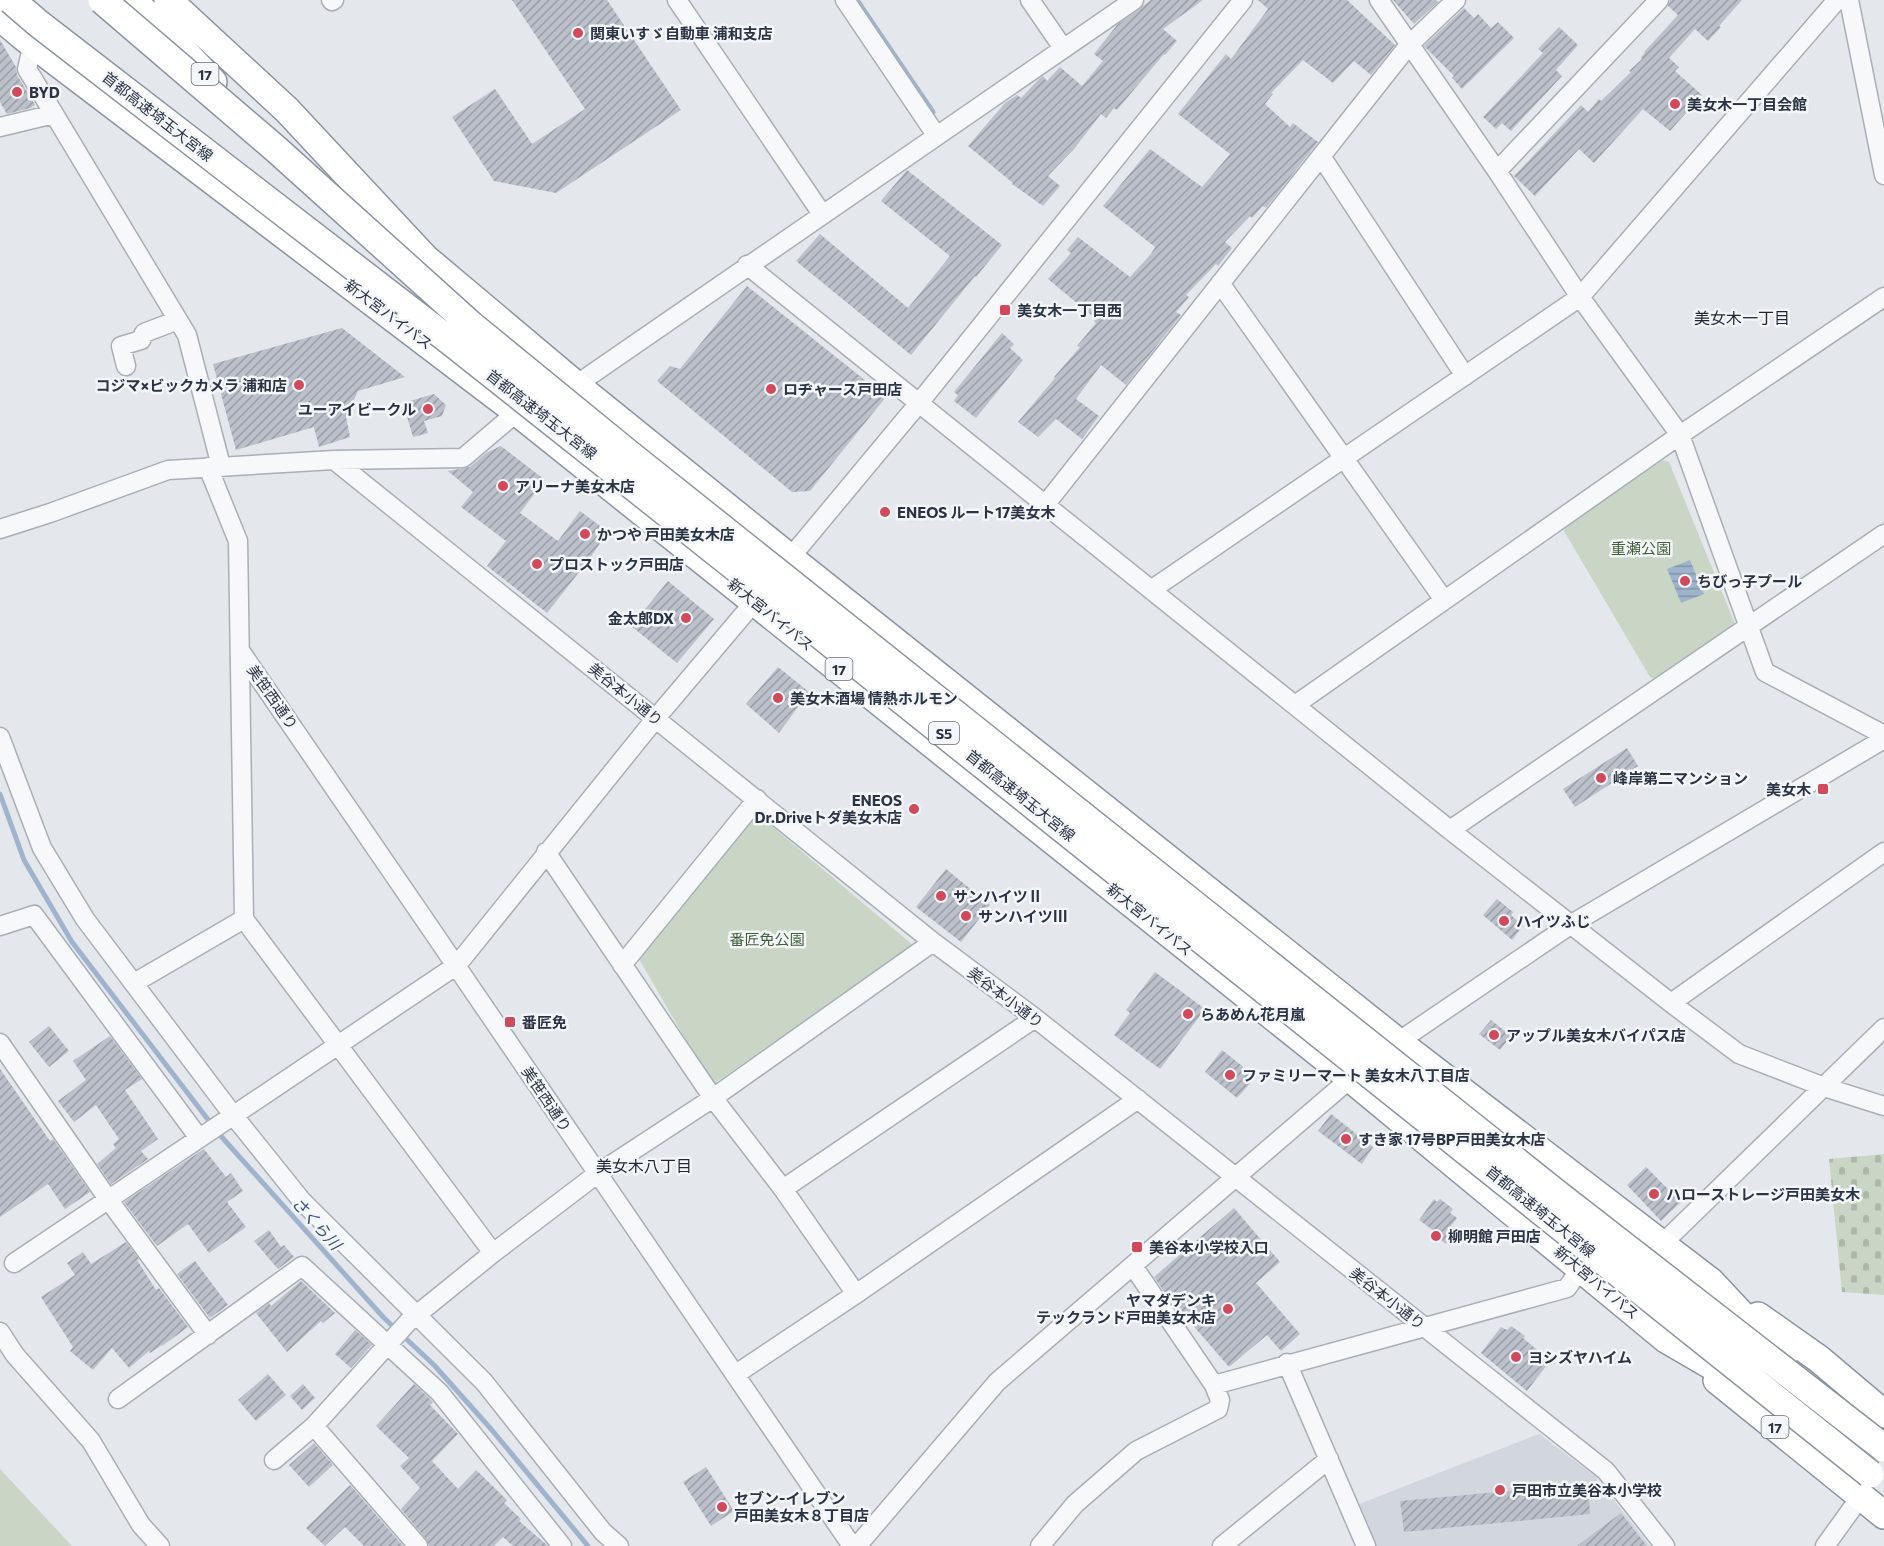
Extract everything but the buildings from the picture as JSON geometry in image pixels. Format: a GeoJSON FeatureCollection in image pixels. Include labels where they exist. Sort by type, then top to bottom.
{"type":"FeatureCollection","features":[{"type":"Feature","properties":{"kind":"highway","name":"首都高速埼玉大宮線"},"geometry":{"type":"LineString","coordinates":[[11,0],[39,24],[469,355],[1548,1201],[1884,1448]]}},
{"type":"Feature","properties":{"kind":"highway","name":"首都高速埼玉大宮線"},"geometry":{"type":"LineString","coordinates":[[102,0],[277,150],[470,324],[1548,1201]]}},
{"type":"Feature","properties":{"kind":"highway","name":"17"},"geometry":{"type":"LineString","coordinates":[[131,0],[154,20],[277,150]]}},
{"type":"Feature","properties":{"kind":"highway","name":"17"},"geometry":{"type":"LineString","coordinates":[[168,0],[287,110],[425,258],[576,385],[1398,1042],[1711,1282],[1819,1359],[1884,1414]]}},
{"type":"Feature","properties":{"kind":"highway","name":"新大宮バイパス"},"geometry":{"type":"LineString","coordinates":[[0,16],[517,412],[1350,1078],[1666,1338],[1851,1446],[1884,1473]]}},
{"type":"Feature","properties":{"kind":"highway"},"geometry":{"type":"LineString","coordinates":[[1548,1201],[1680,1269],[1884,1431]]}},
{"type":"Feature","properties":{"kind":"highway"},"geometry":{"type":"LineString","coordinates":[[1548,1201],[1644,1310],[1876,1494]]}},
{"type":"Feature","properties":{"kind":"highway","name":"17"},"geometry":{"type":"LineString","coordinates":[[1711,1282],[1858,1440],[1884,1462]]}},
{"type":"Feature","properties":{"kind":"highway","name":"17"},"geometry":{"type":"LineString","coordinates":[[1666,1338],[1876,1494],[1884,1515]]}},
{"type":"Feature","properties":{"kind":"street"},"geometry":{"type":"LineString","coordinates":[[677,0],[822,214]]}},
{"type":"Feature","properties":{"kind":"street"},"geometry":{"type":"LineString","coordinates":[[845,0],[936,135]]}},
{"type":"Feature","properties":{"kind":"street"},"geometry":{"type":"LineString","coordinates":[[1030,0],[1063,48]]}},
{"type":"Feature","properties":{"kind":"street"},"geometry":{"type":"LineString","coordinates":[[576,385],[1134,0]]}},
{"type":"Feature","properties":{"kind":"street"},"geometry":{"type":"LineString","coordinates":[[790,558],[919,403],[1242,0]]}},
{"type":"Feature","properties":{"kind":"street"},"geometry":{"type":"LineString","coordinates":[[1379,0],[1497,171],[1580,297],[1680,435],[1765,672],[1884,737]]}},
{"type":"Feature","properties":{"kind":"street"},"geometry":{"type":"LineString","coordinates":[[1045,504],[1409,45],[1456,0]]}},
{"type":"Feature","properties":{"kind":"street"},"geometry":{"type":"LineString","coordinates":[[1497,171],[1659,0]]}},
{"type":"Feature","properties":{"kind":"street"},"geometry":{"type":"LineString","coordinates":[[1151,590],[1580,297],[1837,0]]}},
{"type":"Feature","properties":{"kind":"street"},"geometry":{"type":"LineString","coordinates":[[1849,0],[1884,175]]}},
{"type":"Feature","properties":{"kind":"street"},"geometry":{"type":"LineString","coordinates":[[33,43],[27,69],[187,335],[215,466],[238,541],[244,919],[493,1253]]}},
{"type":"Feature","properties":{"kind":"street"},"geometry":{"type":"LineString","coordinates":[[0,127],[54,114]]}},
{"type":"Feature","properties":{"kind":"street"},"geometry":{"type":"LineString","coordinates":[[1321,156],[1464,376]]}},
{"type":"Feature","properties":{"kind":"street"},"geometry":{"type":"LineString","coordinates":[[747,265],[1450,830],[1739,1054],[1824,1087],[1884,1106]]}},
{"type":"Feature","properties":{"kind":"street"},"geometry":{"type":"LineString","coordinates":[[1220,283],[1342,459],[1444,600]]}},
{"type":"Feature","properties":{"kind":"street"},"geometry":{"type":"LineString","coordinates":[[1295,705],[1680,435],[1884,297]]}},
{"type":"Feature","properties":{"kind":"street"},"geometry":{"type":"LineString","coordinates":[[126,366],[121,346],[141,340],[144,333],[178,320]]}},
{"type":"Feature","properties":{"kind":"street"},"geometry":{"type":"LineString","coordinates":[[0,528],[50,513],[168,470],[334,460],[463,458],[517,412]]}},
{"type":"Feature","properties":{"kind":"street","name":"美谷本小通り"},"geometry":{"type":"LineString","coordinates":[[334,460],[933,942],[1035,1018],[1606,1471],[1665,1546]]}},
{"type":"Feature","properties":{"kind":"street"},"geometry":{"type":"LineString","coordinates":[[1450,830],[1884,534]]}},
{"type":"Feature","properties":{"kind":"street"},"geometry":{"type":"LineString","coordinates":[[14,1263],[457,965],[656,717],[755,601]]}},
{"type":"Feature","properties":{"kind":"street","name":"美笹西通り"},"geometry":{"type":"LineString","coordinates":[[241,651],[852,1546]]}},
{"type":"Feature","properties":{"kind":"street"},"geometry":{"type":"LineString","coordinates":[[0,737],[42,848],[85,919],[229,1118],[302,1201],[413,1318],[484,1382],[603,1532],[619,1546]]}},
{"type":"Feature","properties":{"kind":"street"},"geometry":{"type":"LineString","coordinates":[[857,1546],[997,1382],[1237,1178],[1350,1078],[1398,1042],[1570,925],[1884,737]]}},
{"type":"Feature","properties":{"kind":"street"},"geometry":{"type":"LineString","coordinates":[[622,964],[757,799]]}},
{"type":"Feature","properties":{"kind":"street"},"geometry":{"type":"LineString","coordinates":[[546,852],[713,1098],[783,1189],[856,1294]]}},
{"type":"Feature","properties":{"kind":"street"},"geometry":{"type":"LineString","coordinates":[[1671,1003],[1884,852]]}},
{"type":"Feature","properties":{"kind":"street"},"geometry":{"type":"LineString","coordinates":[[0,926],[34,915],[201,1136]]}},
{"type":"Feature","properties":{"kind":"street"},"geometry":{"type":"LineString","coordinates":[[134,984],[244,919]]}},
{"type":"Feature","properties":{"kind":"street"},"geometry":{"type":"LineString","coordinates":[[274,1460],[314,1426],[413,1318],[493,1253],[597,1174],[713,1098],[933,942]]}},
{"type":"Feature","properties":{"kind":"street"},"geometry":{"type":"LineString","coordinates":[[783,1189],[1035,1018]]}},
{"type":"Feature","properties":{"kind":"street"},"geometry":{"type":"LineString","coordinates":[[1662,1244],[1884,1028]]}},
{"type":"Feature","properties":{"kind":"street"},"geometry":{"type":"LineString","coordinates":[[0,1043],[108,1199],[208,1335]]}},
{"type":"Feature","properties":{"kind":"street"},"geometry":{"type":"LineString","coordinates":[[736,1374],[1138,1099]]}},
{"type":"Feature","properties":{"kind":"street"},"geometry":{"type":"LineString","coordinates":[[118,1399],[302,1266],[440,1393],[562,1546]]}},
{"type":"Feature","properties":{"kind":"street"},"geometry":{"type":"LineString","coordinates":[[1040,1546],[1075,1504],[1136,1451],[1218,1408],[1220,1400],[1214,1384],[1133,1266]]}},
{"type":"Feature","properties":{"kind":"street"},"geometry":{"type":"LineString","coordinates":[[1214,1384],[1567,1287],[1581,1268]]}},
{"type":"Feature","properties":{"kind":"street"},"geometry":{"type":"LineString","coordinates":[[0,1332],[15,1355],[90,1441],[141,1525],[160,1546]]}},
{"type":"Feature","properties":{"kind":"street"},"geometry":{"type":"LineString","coordinates":[[1287,1363],[1366,1546]]}},
{"type":"Feature","properties":{"kind":"street"},"geometry":{"type":"LineString","coordinates":[[314,1426],[418,1546]]}},
{"type":"Feature","properties":{"kind":"street"},"geometry":{"type":"LineString","coordinates":[[1222,1546],[1329,1459]]}},
{"type":"Feature","properties":{"kind":"street"},"geometry":{"type":"LineString","coordinates":[[1825,1546],[1876,1494]]}},
{"type":"Feature","properties":{"kind":"shaded area","name":"戸田市立美谷本小学校"},"geometry":{"type":"Polygon","coordinates":[[[1539,1434],[1595,1476],[1650,1546],[1372,1546],[1370,1529],[1359,1504],[1539,1434]]]}},
{"type":"Feature","properties":{"kind":"green space","name":"重瀬公園"},"geometry":{"type":"Polygon","coordinates":[[[1663,460],[1669,462],[1735,624],[1656,679],[1650,677],[1564,531],[1566,525],[1663,460]]]}},
{"type":"Feature","properties":{"kind":"green space","name":"番匠免公園"},"geometry":{"type":"Polygon","coordinates":[[[755,812],[914,946],[712,1085],[639,959],[755,812]]]}},
{"type":"Feature","properties":{"kind":"green space"},"geometry":{"type":"Polygon","coordinates":[[[1884,1154],[1884,1295],[1842,1292],[1829,1159],[1884,1154]]]}},
{"type":"Feature","properties":{"kind":"green space"},"geometry":{"type":"Polygon","coordinates":[[[0,1469],[72,1546],[0,1546],[0,1469]]]}},
{"type":"Feature","properties":{"kind":"water","name":"ちびっ子プール"},"geometry":{"type":"Polygon","coordinates":[[[1690,560],[1704,594],[1681,603],[1667,569],[1690,560]]]}},
{"type":"Feature","properties":{"kind":"waterway"},"geometry":{"type":"LineString","coordinates":[[857,0],[933,112]]}},
{"type":"Feature","properties":{"kind":"waterway","name":"さくら川"},"geometry":{"type":"LineString","coordinates":[[0,794],[24,860],[72,942],[219,1134],[384,1318],[434,1365],[491,1429],[588,1546]]}},
{"type":"Feature","properties":{"kind":"place","name":"関東いすゞ自動車 浦和支店"},"geometry":{"type":"Point","coordinates":[578,33]}},
{"type":"Feature","properties":{"kind":"place","name":"BYD"},"geometry":{"type":"Point","coordinates":[17,92]}},
{"type":"Feature","properties":{"kind":"place","name":"美女木一丁目会館"},"geometry":{"type":"Point","coordinates":[1675,104]}},
{"type":"Feature","properties":{"kind":"place","name":"美女木一丁目西"},"geometry":{"type":"Point","coordinates":[1005,310]}},
{"type":"Feature","properties":{"kind":"place","name":"コジマ×ビックカメラ 浦和店"},"geometry":{"type":"Point","coordinates":[299,385]}},
{"type":"Feature","properties":{"kind":"place","name":"ロヂャース戸田店"},"geometry":{"type":"Point","coordinates":[771,389]}},
{"type":"Feature","properties":{"kind":"place","name":"ユーアイビークル"},"geometry":{"type":"Point","coordinates":[428,409]}},
{"type":"Feature","properties":{"kind":"place","name":"アリーナ美女木店"},"geometry":{"type":"Point","coordinates":[503,486]}},
{"type":"Feature","properties":{"kind":"place","name":"ENEOS ルート17美女木"},"geometry":{"type":"Point","coordinates":[885,512]}},
{"type":"Feature","properties":{"kind":"place","name":"かつや 戸田美女木店"},"geometry":{"type":"Point","coordinates":[585,534]}},
{"type":"Feature","properties":{"kind":"place","name":"プロストック戸田店"},"geometry":{"type":"Point","coordinates":[537,564]}},
{"type":"Feature","properties":{"kind":"place","name":"ちびっ子プール"},"geometry":{"type":"Point","coordinates":[1685,581]}},
{"type":"Feature","properties":{"kind":"place","name":"金太郎DX"},"geometry":{"type":"Point","coordinates":[686,618]}},
{"type":"Feature","properties":{"kind":"place","name":"美女木酒場 情熱ホルモン"},"geometry":{"type":"Point","coordinates":[778,698]}},
{"type":"Feature","properties":{"kind":"place","name":"峰岸第二マンション"},"geometry":{"type":"Point","coordinates":[1601,778]}},
{"type":"Feature","properties":{"kind":"place","name":"美女木"},"geometry":{"type":"Point","coordinates":[1823,789]}},
{"type":"Feature","properties":{"kind":"place","name":"ENEOS Dr.Driveトダ美女木店"},"geometry":{"type":"Point","coordinates":[914,809]}},
{"type":"Feature","properties":{"kind":"place","name":"サンハイツⅡ"},"geometry":{"type":"Point","coordinates":[941,896]}},
{"type":"Feature","properties":{"kind":"place","name":"サンハイツⅢ"},"geometry":{"type":"Point","coordinates":[966,916]}},
{"type":"Feature","properties":{"kind":"place","name":"ハイツふじ"},"geometry":{"type":"Point","coordinates":[1504,921]}},
{"type":"Feature","properties":{"kind":"place","name":"らあめん花月嵐"},"geometry":{"type":"Point","coordinates":[1188,1014]}},
{"type":"Feature","properties":{"kind":"place","name":"番匠免"},"geometry":{"type":"Point","coordinates":[510,1022]}},
{"type":"Feature","properties":{"kind":"place","name":"アップル美女木バイパス店"},"geometry":{"type":"Point","coordinates":[1494,1035]}},
{"type":"Feature","properties":{"kind":"place","name":"ファミリーマート 美女木八丁目店"},"geometry":{"type":"Point","coordinates":[1230,1075]}},
{"type":"Feature","properties":{"kind":"place","name":"すき家 17号BP戸田美女木店"},"geometry":{"type":"Point","coordinates":[1346,1139]}},
{"type":"Feature","properties":{"kind":"place","name":"ハローストレージ戸田美女木"},"geometry":{"type":"Point","coordinates":[1654,1194]}},
{"type":"Feature","properties":{"kind":"place","name":"柳明館 戸田店"},"geometry":{"type":"Point","coordinates":[1436,1236]}},
{"type":"Feature","properties":{"kind":"place","name":"美谷本小学校入口"},"geometry":{"type":"Point","coordinates":[1137,1247]}},
{"type":"Feature","properties":{"kind":"place","name":"ヤマダデンキ テックランド戸田美女木店"},"geometry":{"type":"Point","coordinates":[1228,1309]}},
{"type":"Feature","properties":{"kind":"place","name":"ヨシズヤハイム"},"geometry":{"type":"Point","coordinates":[1516,1357]}},
{"type":"Feature","properties":{"kind":"place","name":"戸田市立美谷本小学校"},"geometry":{"type":"Point","coordinates":[1500,1490]}},
{"type":"Feature","properties":{"kind":"place","name":"セブン-イレブン 戸田美女木８丁目店"},"geometry":{"type":"Point","coordinates":[722,1507]}},
{"type":"Feature","properties":{"kind":"district","name":"美女木一丁目"},"geometry":{"type":"Point","coordinates":[1742,317]}},
{"type":"Feature","properties":{"kind":"district","name":"美女木八丁目"},"geometry":{"type":"Point","coordinates":[644,1165]}}]}
